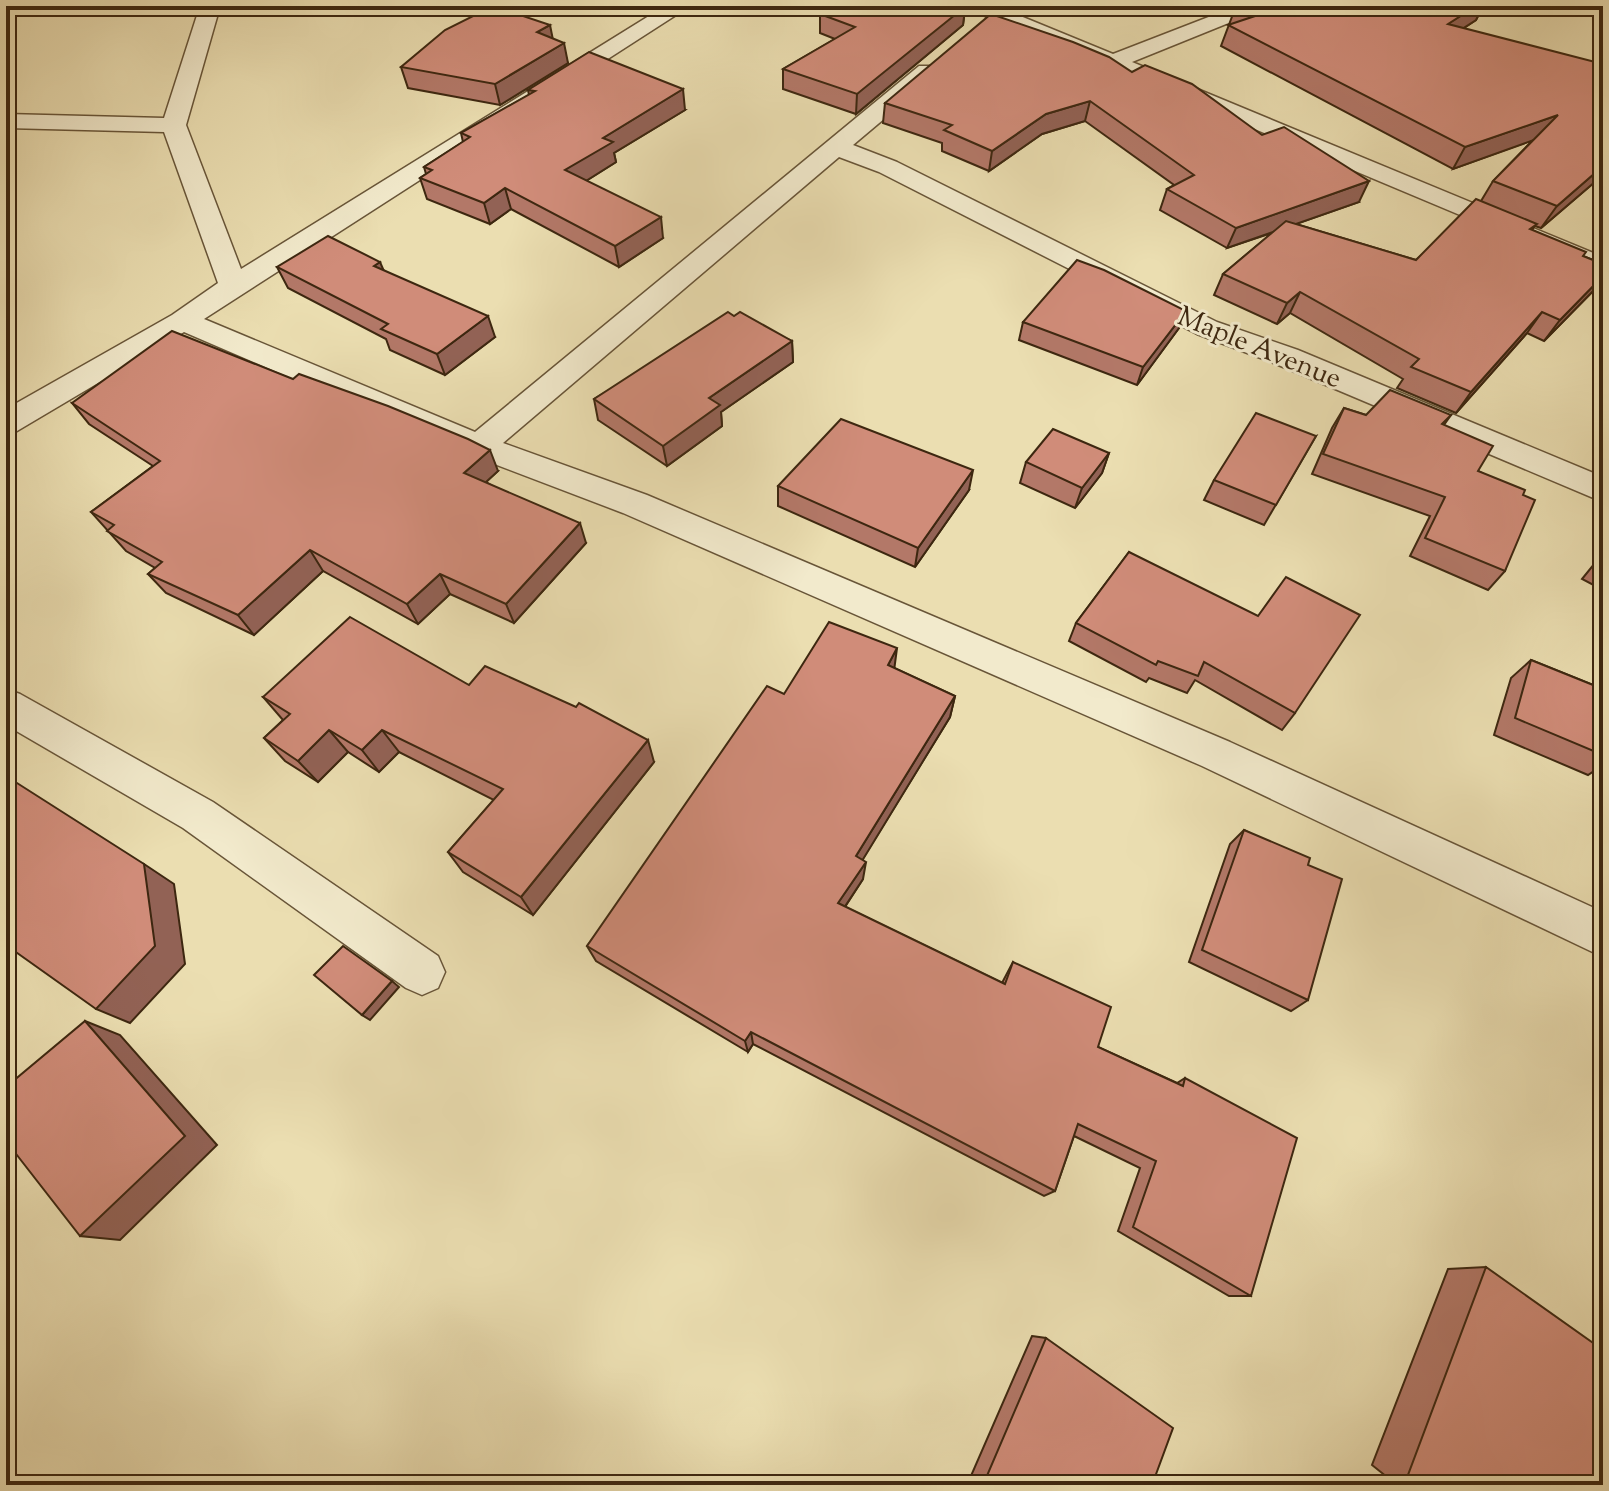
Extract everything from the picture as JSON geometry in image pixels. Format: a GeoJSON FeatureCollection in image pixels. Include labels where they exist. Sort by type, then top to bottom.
{"type":"FeatureCollection","features":[{"type":"Feature","properties":{"kind":"street"},"geometry":{"type":"LineString","coordinates":[[6,423],[182,321],[680,6]]}},
{"type":"Feature","properties":{"kind":"street"},"geometry":{"type":"LineString","coordinates":[[1113,62],[1218,19],[1259,6]]}},
{"type":"Feature","properties":{"kind":"street"},"geometry":{"type":"LineString","coordinates":[[208,10],[174,125],[233,286]]}},
{"type":"Feature","properties":{"kind":"street"},"geometry":{"type":"LineString","coordinates":[[971,34],[986,10],[1603,267]]}},
{"type":"Feature","properties":{"kind":"street"},"geometry":{"type":"LineString","coordinates":[[479,446],[946,55]]}},
{"type":"Feature","properties":{"kind":"street"},"geometry":{"type":"LineString","coordinates":[[6,121],[174,125]]}},
{"type":"Feature","properties":{"kind":"street","name":"Maple Avenue"},"geometry":{"type":"LineString","coordinates":[[837,148],[888,167],[1207,328],[1287,357],[1603,490]]}},
{"type":"Feature","properties":{"kind":"street"},"geometry":{"type":"LineString","coordinates":[[182,321],[479,446],[635,504],[1216,754],[1603,935]]}},
{"type":"Feature","properties":{"kind":"street"},"geometry":{"type":"LineString","coordinates":[[6,705],[198,815],[422,972]]}},
{"type":"Feature","properties":{"kind":"building"},"geometry":{"type":"Polygon","coordinates":[[[493,6],[550,25],[537,32],[564,43],[495,84],[401,67],[445,30],[493,6]]]}},
{"type":"Feature","properties":{"kind":"building"},"geometry":{"type":"Polygon","coordinates":[[[835,6],[966,6],[857,94],[783,69],[855,27],[820,14],[835,6]]]}},
{"type":"Feature","properties":{"kind":"building"},"geometry":{"type":"Polygon","coordinates":[[[1238,6],[1476,6],[1448,24],[1603,64],[1603,166],[1557,206],[1493,181],[1558,115],[1465,147],[1228,25],[1258,15],[1238,6]]]}},
{"type":"Feature","properties":{"kind":"building"},"geometry":{"type":"Polygon","coordinates":[[[991,14],[1073,42],[1109,57],[1132,72],[1145,65],[1192,84],[1262,135],[1284,127],[1369,181],[1236,228],[1167,189],[1194,175],[1090,101],[1046,114],[992,151],[944,130],[952,125],[885,103],[991,14]]]}},
{"type":"Feature","properties":{"kind":"building"},"geometry":{"type":"Polygon","coordinates":[[[589,52],[683,89],[603,138],[613,142],[565,170],[661,217],[615,246],[505,188],[484,203],[420,178],[432,170],[424,167],[470,137],[461,133],[535,91],[528,90],[589,52]]]}},
{"type":"Feature","properties":{"kind":"building"},"geometry":{"type":"Polygon","coordinates":[[[1476,199],[1537,224],[1530,229],[1586,252],[1583,256],[1603,264],[1603,276],[1560,320],[1542,312],[1471,392],[1411,367],[1419,359],[1300,292],[1287,303],[1223,274],[1286,221],[1416,260],[1476,199]]]}},
{"type":"Feature","properties":{"kind":"building"},"geometry":{"type":"Polygon","coordinates":[[[328,236],[380,262],[374,266],[488,316],[437,354],[381,329],[388,324],[277,267],[328,236]]]}},
{"type":"Feature","properties":{"kind":"building"},"geometry":{"type":"Polygon","coordinates":[[[1077,260],[1186,311],[1143,367],[1023,322],[1077,260]]]}},
{"type":"Feature","properties":{"kind":"building"},"geometry":{"type":"Polygon","coordinates":[[[728,312],[734,316],[740,312],[792,341],[709,398],[720,405],[663,446],[594,399],[728,312]]]}},
{"type":"Feature","properties":{"kind":"building"},"geometry":{"type":"Polygon","coordinates":[[[172,331],[293,379],[299,374],[468,439],[490,450],[464,473],[580,523],[506,604],[440,574],[407,604],[310,550],[238,615],[148,574],[162,562],[107,531],[114,525],[91,512],[160,461],[72,403],[172,331]]]}},
{"type":"Feature","properties":{"kind":"building"},"geometry":{"type":"Polygon","coordinates":[[[1390,390],[1451,415],[1442,424],[1493,446],[1478,471],[1525,490],[1523,495],[1535,500],[1505,571],[1425,538],[1445,497],[1323,454],[1344,408],[1366,415],[1390,390]]]}},
{"type":"Feature","properties":{"kind":"building"},"geometry":{"type":"Polygon","coordinates":[[[1256,413],[1316,436],[1276,505],[1214,480],[1256,413]]]}},
{"type":"Feature","properties":{"kind":"building"},"geometry":{"type":"Polygon","coordinates":[[[841,419],[973,470],[918,548],[778,486],[841,419]]]}},
{"type":"Feature","properties":{"kind":"building"},"geometry":{"type":"Polygon","coordinates":[[[1053,429],[1109,453],[1082,488],[1026,462],[1053,429]]]}},
{"type":"Feature","properties":{"kind":"building"},"geometry":{"type":"Polygon","coordinates":[[[1129,552],[1258,616],[1286,577],[1360,615],[1295,713],[1204,662],[1198,676],[1158,661],[1156,665],[1076,623],[1129,552]]]}},
{"type":"Feature","properties":{"kind":"building"},"geometry":{"type":"Polygon","coordinates":[[[350,617],[469,685],[485,666],[576,707],[579,703],[648,740],[521,897],[448,852],[503,789],[382,730],[362,750],[329,730],[298,761],[264,738],[290,714],[263,697],[350,617]]]}},
{"type":"Feature","properties":{"kind":"building"},"geometry":{"type":"Polygon","coordinates":[[[829,622],[897,648],[888,665],[955,696],[856,856],[866,862],[838,903],[1005,984],[1013,962],[1111,1007],[1098,1047],[1183,1086],[1185,1078],[1297,1138],[1251,1296],[1133,1227],[1156,1161],[1078,1124],[1055,1191],[751,1032],[745,1041],[587,946],[767,686],[784,694],[829,622]]]}},
{"type":"Feature","properties":{"kind":"building"},"geometry":{"type":"Polygon","coordinates":[[[1531,660],[1603,689],[1603,755],[1515,718],[1531,660]]]}},
{"type":"Feature","properties":{"kind":"building"},"geometry":{"type":"Polygon","coordinates":[[[6,776],[144,864],[155,946],[96,1009],[6,945],[6,776]]]}},
{"type":"Feature","properties":{"kind":"building"},"geometry":{"type":"Polygon","coordinates":[[[1244,830],[1310,858],[1308,865],[1342,879],[1308,1000],[1202,950],[1244,830]]]}},
{"type":"Feature","properties":{"kind":"building"},"geometry":{"type":"Polygon","coordinates":[[[343,946],[392,981],[362,1015],[314,975],[343,946]]]}},
{"type":"Feature","properties":{"kind":"building"},"geometry":{"type":"Polygon","coordinates":[[[85,1021],[185,1136],[80,1236],[6,1141],[6,1087],[85,1021]]]}},
{"type":"Feature","properties":{"kind":"building"},"geometry":{"type":"Polygon","coordinates":[[[1486,1267],[1603,1350],[1603,1485],[1421,1485],[1408,1475],[1486,1267]]]}},
{"type":"Feature","properties":{"kind":"building"},"geometry":{"type":"Polygon","coordinates":[[[1046,1338],[1173,1428],[1152,1485],[983,1485],[1046,1338]]]}}]}
